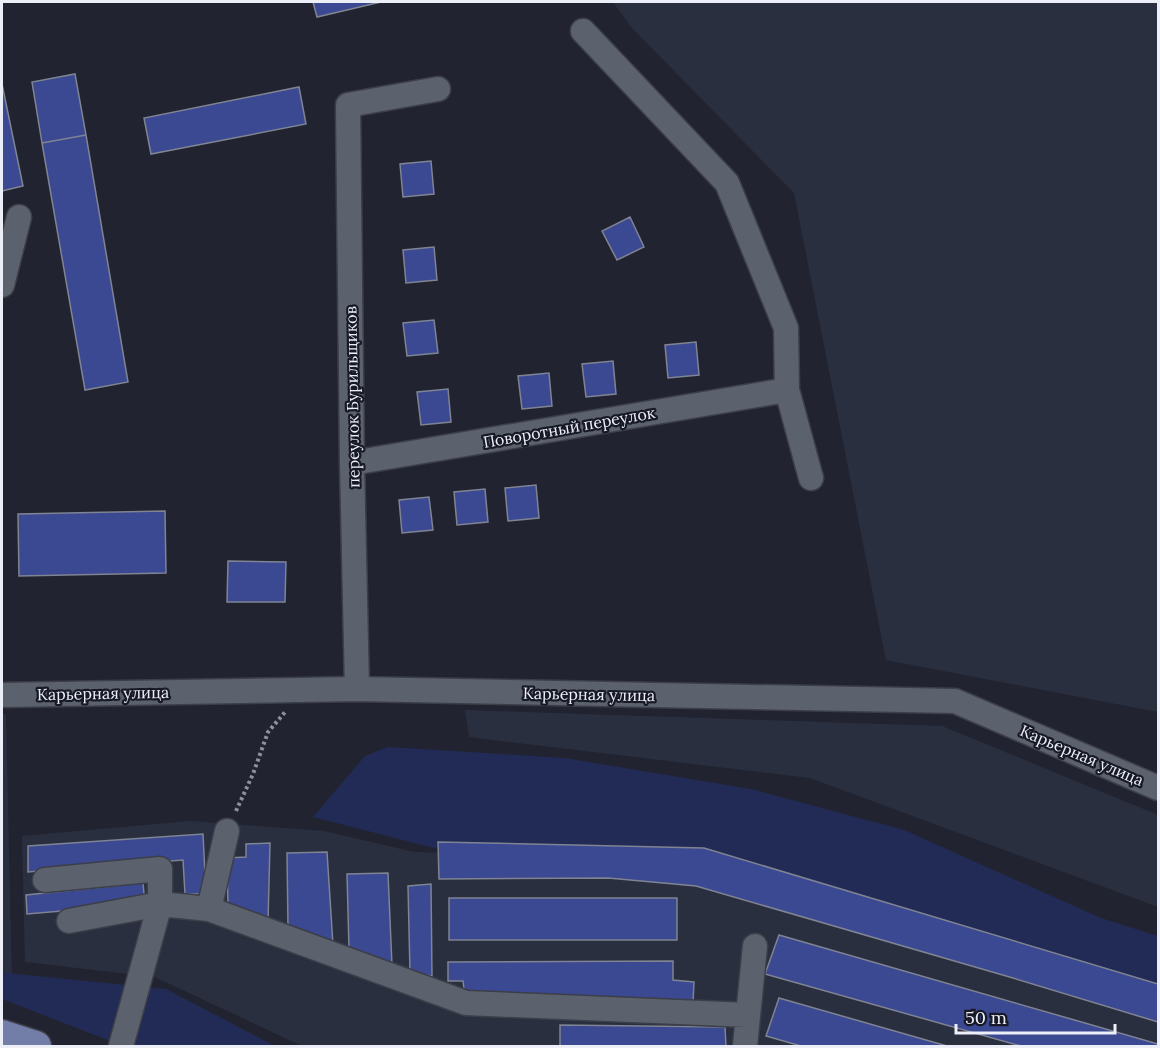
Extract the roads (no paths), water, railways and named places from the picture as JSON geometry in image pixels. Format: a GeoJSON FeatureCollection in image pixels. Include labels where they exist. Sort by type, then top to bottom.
{"type":"FeatureCollection","features":[{"type":"Feature","properties":{"kind":"main road"},"geometry":{"type":"LineString","coordinates":[[2,1035],[36,1047]]}},
{"type":"Feature","properties":{"kind":"street"},"geometry":{"type":"LineString","coordinates":[[583,31],[727,183],[786,327],[786,390],[811,478]]}},
{"type":"Feature","properties":{"kind":"street","name":"переулок Бурильщиков"},"geometry":{"type":"LineString","coordinates":[[357,689],[348,105],[438,89]]}},
{"type":"Feature","properties":{"kind":"street"},"geometry":{"type":"LineString","coordinates":[[2,285],[19,217]]}},
{"type":"Feature","properties":{"kind":"street","name":"Поворотный переулок"},"geometry":{"type":"LineString","coordinates":[[352,463],[786,390]]}},
{"type":"Feature","properties":{"kind":"street","name":"Карьерная улица"},"geometry":{"type":"LineString","coordinates":[[2,695],[357,689],[955,701],[1158,788]]}},
{"type":"Feature","properties":{"kind":"street"},"geometry":{"type":"LineString","coordinates":[[209,909],[227,831]]}},
{"type":"Feature","properties":{"kind":"street"},"geometry":{"type":"LineString","coordinates":[[45,880],[159,869],[160,904],[121,1047]]}},
{"type":"Feature","properties":{"kind":"street"},"geometry":{"type":"LineString","coordinates":[[69,921],[160,904],[209,909],[466,1003],[748,1015]]}},
{"type":"Feature","properties":{"kind":"street"},"geometry":{"type":"LineString","coordinates":[[752,1045],[748,1015],[756,946]]}}]}
